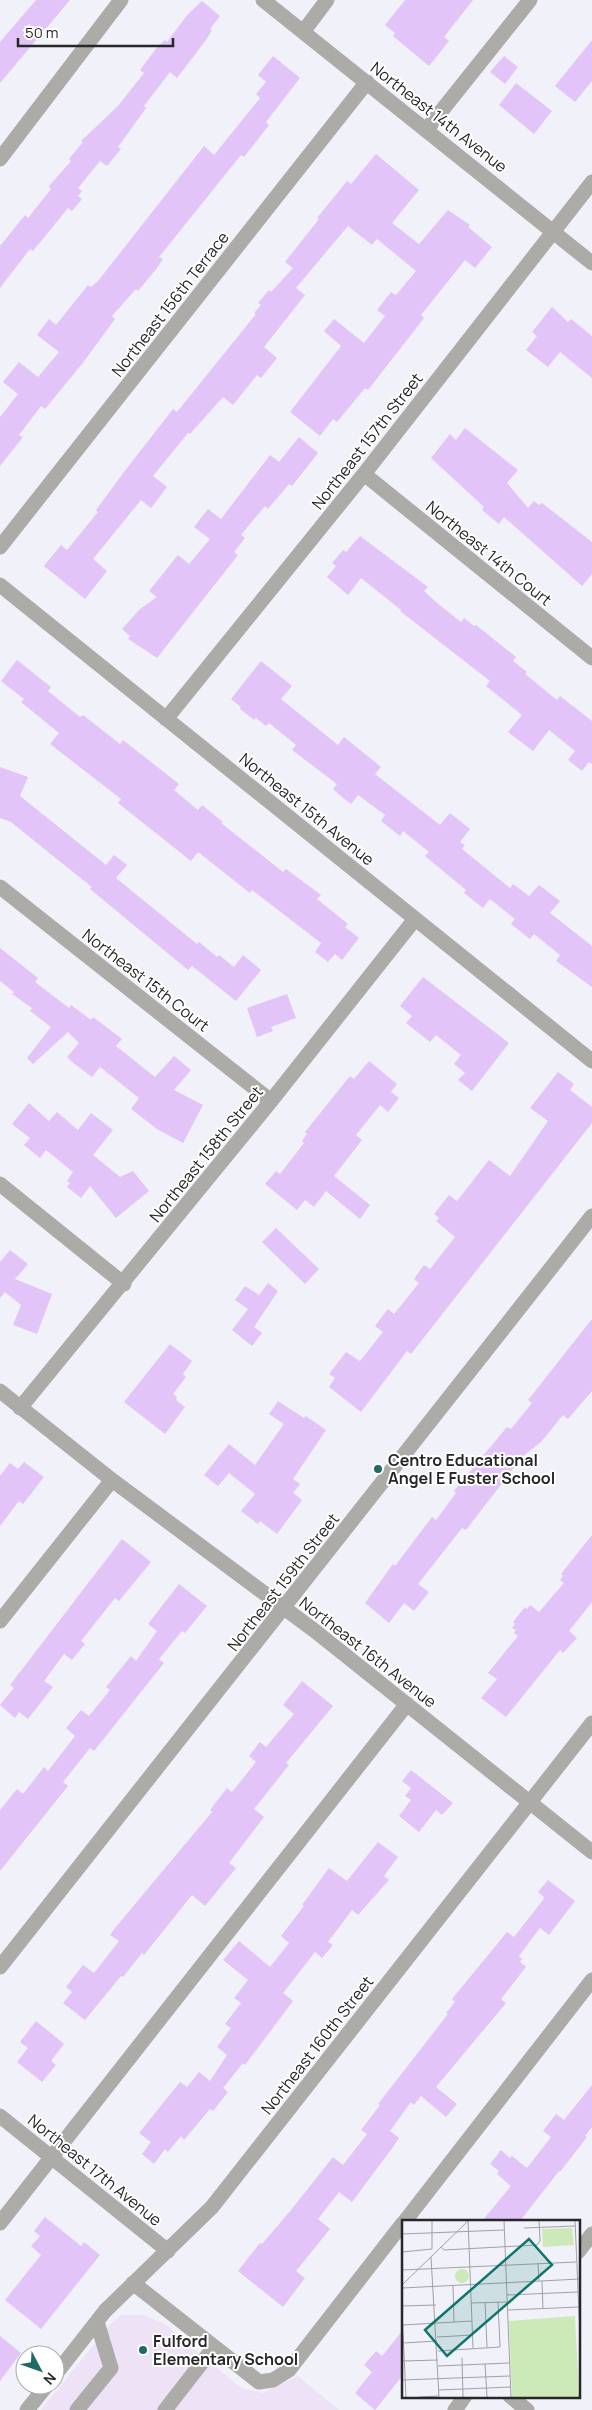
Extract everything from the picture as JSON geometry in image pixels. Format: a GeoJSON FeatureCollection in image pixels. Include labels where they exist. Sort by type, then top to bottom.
{"type":"FeatureCollection","features":[{"type":"Feature","properties":{"kind":"street"},"geometry":{"type":"LineString","coordinates":[[0,159],[121,0]]}},
{"type":"Feature","properties":{"kind":"street","name":"Northeast 14th Avenue"},"geometry":{"type":"LineString","coordinates":[[263,0],[592,263]]}},
{"type":"Feature","properties":{"kind":"street"},"geometry":{"type":"LineString","coordinates":[[303,32],[327,0]]}},
{"type":"Feature","properties":{"kind":"street"},"geometry":{"type":"LineString","coordinates":[[427,130],[530,0]]}},
{"type":"Feature","properties":{"kind":"street","name":"Northeast 156th Terrace"},"geometry":{"type":"LineString","coordinates":[[0,547],[367,82]]}},
{"type":"Feature","properties":{"kind":"street","name":"Northeast 157th Street"},"geometry":{"type":"LineString","coordinates":[[166,719],[364,474],[592,182]]}},
{"type":"Feature","properties":{"kind":"street","name":"Northeast 14th Court"},"geometry":{"type":"LineString","coordinates":[[364,474],[592,658]]}},
{"type":"Feature","properties":{"kind":"street","name":"Northeast 15th Avenue"},"geometry":{"type":"LineString","coordinates":[[0,585],[592,1061]]}},
{"type":"Feature","properties":{"kind":"street","name":"Northeast 15th Court"},"geometry":{"type":"LineString","coordinates":[[0,887],[271,1102]]}},
{"type":"Feature","properties":{"kind":"street","name":"Northeast 158th Street"},"geometry":{"type":"LineString","coordinates":[[20,1408],[124,1284],[415,919]]}},
{"type":"Feature","properties":{"kind":"street"},"geometry":{"type":"LineString","coordinates":[[0,1184],[124,1284]]}},
{"type":"Feature","properties":{"kind":"street","name":"Northeast 159th Street"},"geometry":{"type":"LineString","coordinates":[[0,1968],[592,1216]]}},
{"type":"Feature","properties":{"kind":"street","name":"Northeast 16th Avenue"},"geometry":{"type":"LineString","coordinates":[[0,1391],[112,1480],[285,1608],[592,1852]]}},
{"type":"Feature","properties":{"kind":"street"},"geometry":{"type":"LineString","coordinates":[[0,1621],[112,1480]]}},
{"type":"Feature","properties":{"kind":"street"},"geometry":{"type":"LineString","coordinates":[[0,2223],[407,1704]]}},
{"type":"Feature","properties":{"kind":"street","name":"Northeast 160th Street"},"geometry":{"type":"LineString","coordinates":[[65,2361],[96,2322],[133,2283],[212,2207],[592,1723]]}},
{"type":"Feature","properties":{"kind":"street"},"geometry":{"type":"LineString","coordinates":[[406,2220],[592,1980]]}},
{"type":"Feature","properties":{"kind":"street","name":"Northeast 17th Avenue"},"geometry":{"type":"LineString","coordinates":[[0,2116],[168,2251]]}},
{"type":"Feature","properties":{"kind":"street"},"geometry":{"type":"LineString","coordinates":[[133,2283],[259,2382],[273,2380],[289,2370],[402,2225]]}},
{"type":"Feature","properties":{"kind":"street"},"geometry":{"type":"LineString","coordinates":[[580,2249],[592,2234]]}},
{"type":"Feature","properties":{"kind":"street"},"geometry":{"type":"LineString","coordinates":[[77,2410],[111,2368],[96,2322]]}},
{"type":"Feature","properties":{"kind":"street"},"geometry":{"type":"LineString","coordinates":[[166,2410],[214,2347]]}},
{"type":"Feature","properties":{"kind":"street"},"geometry":{"type":"LineString","coordinates":[[27,2410],[39,2395]]}},
{"type":"Feature","properties":{"kind":"street"},"geometry":{"type":"LineString","coordinates":[[454,2410],[463,2398]]}},
{"type":"Feature","properties":{"kind":"street"},"geometry":{"type":"LineString","coordinates":[[512,2398],[527,2410]]}},
{"type":"Feature","properties":{"kind":"shaded area","name":"Fulford Elementary School"},"geometry":{"type":"Polygon","coordinates":[[[121,2315],[143,2315],[165,2324],[241,2388],[263,2393],[298,2376],[339,2410],[41,2410],[53,2395],[65,2395],[65,2380],[109,2326],[121,2315]]]}},
{"type":"Feature","properties":{"kind":"building"},"geometry":{"type":"Polygon","coordinates":[[[36,0],[70,0],[0,83],[0,42],[36,0]]]}},
{"type":"Feature","properties":{"kind":"building"},"geometry":{"type":"Polygon","coordinates":[[[405,0],[473,0],[444,37],[449,41],[429,66],[393,36],[395,33],[385,25],[405,0]]]}},
{"type":"Feature","properties":{"kind":"building"},"geometry":{"type":"Polygon","coordinates":[[[202,1],[220,16],[210,29],[212,30],[206,40],[177,78],[170,72],[144,106],[146,108],[118,147],[121,149],[107,166],[100,161],[78,188],[82,191],[78,196],[82,199],[72,211],[68,208],[33,251],[30,249],[0,288],[0,246],[25,215],[28,218],[51,189],[49,186],[71,161],[69,159],[83,142],[81,141],[118,106],[144,73],[140,70],[158,46],[165,40],[167,42],[188,14],[202,1]]]}},
{"type":"Feature","properties":{"kind":"building"},"geometry":{"type":"Polygon","coordinates":[[[592,40],[592,81],[575,102],[555,86],[592,40]]]}},
{"type":"Feature","properties":{"kind":"building"},"geometry":{"type":"Polygon","coordinates":[[[273,56],[300,78],[266,122],[269,125],[244,157],[241,155],[159,257],[163,259],[157,268],[138,291],[136,289],[112,316],[115,319],[82,364],[45,409],[41,406],[19,435],[23,437],[0,466],[0,417],[18,394],[3,382],[19,362],[38,377],[59,352],[37,335],[49,319],[56,325],[88,285],[91,287],[98,281],[204,146],[214,155],[260,98],[256,94],[266,82],[258,75],[273,56]]]}},
{"type":"Feature","properties":{"kind":"building"},"geometry":{"type":"Polygon","coordinates":[[[504,56],[518,67],[505,84],[490,72],[504,56]]]}},
{"type":"Feature","properties":{"kind":"building"},"geometry":{"type":"Polygon","coordinates":[[[516,83],[552,111],[534,134],[499,105],[516,83]]]}},
{"type":"Feature","properties":{"kind":"building"},"geometry":{"type":"Polygon","coordinates":[[[376,154],[419,190],[392,223],[419,244],[448,210],[470,225],[468,227],[492,247],[475,268],[465,260],[421,315],[424,318],[368,390],[365,388],[337,422],[333,419],[320,436],[290,412],[341,346],[324,331],[334,319],[364,343],[385,316],[377,310],[391,292],[396,295],[416,271],[377,239],[372,245],[348,226],[296,288],[305,295],[264,347],[277,358],[261,378],[257,375],[233,405],[223,397],[190,434],[188,433],[153,476],[167,487],[151,508],[141,500],[93,559],[107,571],[85,599],[44,566],[61,545],[67,550],[98,512],[96,510],[173,409],[177,412],[256,314],[254,313],[261,305],[258,303],[293,268],[285,262],[319,219],[317,218],[347,181],[351,184],[376,154]]]}},
{"type":"Feature","properties":{"kind":"building"},"geometry":{"type":"Polygon","coordinates":[[[552,307],[568,322],[571,319],[592,336],[592,378],[560,352],[548,367],[526,350],[537,336],[532,332],[552,307]]]}},
{"type":"Feature","properties":{"kind":"building"},"geometry":{"type":"Polygon","coordinates":[[[465,428],[518,470],[507,483],[528,508],[534,501],[539,505],[542,503],[592,542],[592,574],[582,586],[504,517],[499,524],[482,510],[484,507],[431,458],[450,434],[456,440],[465,428]]]}},
{"type":"Feature","properties":{"kind":"building"},"geometry":{"type":"Polygon","coordinates":[[[299,437],[318,453],[292,486],[289,484],[268,509],[265,506],[241,535],[245,538],[234,552],[238,555],[157,658],[128,639],[130,636],[122,629],[140,609],[157,597],[149,591],[178,555],[189,564],[210,539],[194,527],[208,509],[221,519],[270,455],[279,462],[299,437]]]}},
{"type":"Feature","properties":{"kind":"building"},"geometry":{"type":"Polygon","coordinates":[[[360,536],[428,587],[424,591],[461,622],[464,618],[474,626],[476,625],[516,657],[513,661],[527,672],[525,674],[557,700],[560,696],[592,721],[592,764],[589,762],[582,771],[568,760],[575,751],[549,730],[533,751],[508,732],[522,715],[486,686],[490,681],[361,578],[348,595],[327,577],[336,566],[332,563],[343,550],[346,552],[360,536]]]}},
{"type":"Feature","properties":{"kind":"building"},"geometry":{"type":"Polygon","coordinates":[[[17,660],[51,687],[48,691],[80,717],[83,715],[120,744],[123,740],[179,784],[174,790],[198,810],[202,805],[223,822],[221,823],[283,872],[286,869],[321,895],[317,899],[348,924],[345,927],[359,938],[342,960],[335,954],[328,962],[315,952],[321,943],[252,890],[250,893],[198,852],[191,861],[118,803],[121,799],[50,744],[59,733],[21,702],[24,699],[1,681],[17,660]]]}},
{"type":"Feature","properties":{"kind":"building"},"geometry":{"type":"Polygon","coordinates":[[[261,661],[292,686],[281,699],[338,745],[344,737],[381,767],[375,774],[440,825],[450,813],[470,829],[460,842],[465,845],[462,849],[510,888],[513,884],[529,896],[539,885],[560,901],[550,913],[592,946],[592,987],[556,961],[560,955],[534,934],[530,939],[511,924],[515,919],[490,899],[483,908],[464,893],[466,890],[425,856],[429,852],[403,831],[400,836],[381,821],[385,815],[358,795],[351,804],[342,797],[333,789],[337,784],[292,750],[296,745],[269,723],[266,726],[256,718],[254,720],[240,709],[241,707],[231,699],[261,661]]]}},
{"type":"Feature","properties":{"kind":"building"},"geometry":{"type":"Polygon","coordinates":[[[0,767],[28,777],[20,796],[106,865],[114,855],[127,865],[116,878],[197,944],[199,942],[217,957],[219,955],[234,967],[243,955],[261,970],[236,1001],[192,966],[188,970],[90,889],[92,887],[11,822],[0,818],[0,767]]]}},
{"type":"Feature","properties":{"kind":"building"},"geometry":{"type":"Polygon","coordinates":[[[0,948],[38,978],[35,982],[69,1008],[71,1005],[91,1020],[93,1017],[122,1039],[116,1046],[155,1077],[174,1056],[191,1070],[174,1090],[203,1105],[183,1143],[157,1129],[131,1109],[139,1098],[100,1067],[92,1077],[72,1062],[67,1057],[79,1043],[68,1032],[33,1064],[27,1058],[51,1027],[30,1011],[32,1008],[12,994],[14,992],[0,981],[0,948]]]}},
{"type":"Feature","properties":{"kind":"building"},"geometry":{"type":"Polygon","coordinates":[[[423,977],[509,1043],[472,1091],[458,1080],[465,1073],[454,1064],[461,1055],[436,1035],[430,1042],[406,1023],[412,1016],[400,1006],[423,977]]]}},
{"type":"Feature","properties":{"kind":"building"},"geometry":{"type":"Polygon","coordinates":[[[287,994],[296,1018],[271,1027],[273,1031],[257,1037],[247,1008],[287,994]]]}},
{"type":"Feature","properties":{"kind":"building"},"geometry":{"type":"Polygon","coordinates":[[[369,1061],[397,1084],[391,1092],[399,1098],[388,1112],[380,1105],[356,1135],[362,1140],[334,1176],[370,1205],[360,1219],[326,1191],[314,1207],[305,1200],[297,1210],[265,1184],[276,1171],[280,1174],[304,1143],[302,1141],[307,1134],[305,1132],[350,1076],[354,1079],[369,1061]]]}},
{"type":"Feature","properties":{"kind":"building"},"geometry":{"type":"Polygon","coordinates":[[[558,1072],[574,1084],[570,1090],[592,1107],[592,1123],[411,1354],[407,1351],[361,1412],[329,1387],[335,1378],[329,1374],[346,1352],[360,1361],[383,1332],[375,1326],[388,1309],[394,1314],[419,1283],[414,1279],[424,1265],[430,1269],[455,1237],[436,1221],[439,1218],[434,1214],[449,1195],[457,1201],[489,1160],[510,1176],[548,1121],[530,1108],[558,1072]]]}},
{"type":"Feature","properties":{"kind":"building"},"geometry":{"type":"Polygon","coordinates":[[[29,1103],[49,1121],[57,1112],[78,1130],[91,1113],[113,1130],[93,1155],[120,1177],[133,1171],[149,1191],[116,1218],[90,1186],[81,1198],[67,1187],[70,1183],[67,1181],[73,1172],[46,1150],[40,1158],[24,1145],[30,1138],[12,1124],[29,1103]]]}},
{"type":"Feature","properties":{"kind":"building"},"geometry":{"type":"Polygon","coordinates":[[[276,1228],[319,1269],[305,1284],[262,1242],[276,1228]]]}},
{"type":"Feature","properties":{"kind":"building"},"geometry":{"type":"Polygon","coordinates":[[[10,1250],[28,1264],[15,1279],[52,1294],[37,1334],[13,1325],[21,1305],[5,1292],[0,1298],[0,1262],[10,1250]]]}},
{"type":"Feature","properties":{"kind":"building"},"geometry":{"type":"Polygon","coordinates":[[[268,1283],[278,1291],[254,1327],[262,1333],[252,1346],[232,1330],[248,1309],[235,1300],[245,1286],[259,1295],[268,1283]]]}},
{"type":"Feature","properties":{"kind":"building"},"geometry":{"type":"Polygon","coordinates":[[[592,1319],[592,1391],[568,1419],[563,1415],[541,1442],[523,1456],[466,1530],[462,1528],[418,1584],[429,1592],[414,1611],[404,1603],[389,1623],[365,1603],[393,1564],[395,1566],[432,1517],[436,1520],[456,1493],[454,1491],[507,1427],[511,1429],[532,1403],[528,1400],[592,1319]]]}},
{"type":"Feature","properties":{"kind":"building"},"geometry":{"type":"Polygon","coordinates":[[[170,1344],[192,1361],[183,1374],[186,1377],[173,1394],[177,1397],[176,1400],[185,1407],[165,1434],[124,1402],[170,1344]]]}},
{"type":"Feature","properties":{"kind":"building"},"geometry":{"type":"Polygon","coordinates":[[[278,1401],[304,1418],[306,1416],[326,1430],[293,1479],[300,1484],[293,1493],[302,1500],[277,1534],[260,1521],[258,1524],[241,1511],[255,1494],[229,1473],[218,1486],[204,1475],[229,1444],[255,1465],[284,1424],[269,1414],[278,1401]]]}},
{"type":"Feature","properties":{"kind":"building"},"geometry":{"type":"Polygon","coordinates":[[[24,1462],[44,1477],[23,1504],[19,1501],[0,1526],[0,1476],[10,1463],[18,1469],[24,1462]]]}},
{"type":"Feature","properties":{"kind":"building"},"geometry":{"type":"Polygon","coordinates":[[[592,1535],[592,1602],[569,1631],[577,1638],[563,1653],[560,1650],[506,1717],[481,1698],[497,1679],[488,1673],[518,1636],[514,1633],[516,1630],[512,1628],[515,1624],[513,1622],[525,1607],[527,1609],[530,1605],[539,1612],[564,1583],[560,1580],[563,1576],[561,1574],[592,1535]]]}},
{"type":"Feature","properties":{"kind":"building"},"geometry":{"type":"Polygon","coordinates":[[[122,1539],[151,1562],[119,1601],[115,1598],[81,1641],[85,1644],[72,1660],[64,1654],[44,1681],[53,1687],[28,1719],[19,1712],[15,1718],[0,1705],[14,1688],[10,1685],[122,1539]]]}},
{"type":"Feature","properties":{"kind":"building"},"geometry":{"type":"Polygon","coordinates":[[[179,1584],[207,1606],[185,1633],[182,1631],[159,1659],[164,1663],[94,1751],[90,1748],[63,1782],[68,1786],[0,1871],[0,1810],[17,1789],[23,1794],[44,1767],[48,1771],[75,1736],[66,1728],[81,1710],[89,1716],[110,1690],[106,1687],[131,1656],[136,1661],[157,1631],[148,1624],[179,1584]]]}},
{"type":"Feature","properties":{"kind":"building"},"geometry":{"type":"Polygon","coordinates":[[[302,1681],[333,1706],[286,1763],[289,1765],[254,1809],[264,1817],[229,1863],[236,1868],[205,1906],[192,1895],[144,1955],[142,1953],[123,1977],[121,1976],[85,2020],[63,2003],[72,1992],[66,1987],[83,1965],[94,1973],[119,1941],[110,1935],[115,1928],[212,1812],[210,1810],[227,1788],[232,1792],[256,1762],[249,1756],[260,1742],[266,1747],[294,1714],[283,1705],[302,1681]]]}},
{"type":"Feature","properties":{"kind":"building"},"geometry":{"type":"Polygon","coordinates":[[[411,1770],[453,1803],[442,1815],[436,1810],[419,1832],[399,1816],[411,1800],[405,1796],[411,1788],[402,1781],[411,1770]]]}},
{"type":"Feature","properties":{"kind":"building"},"geometry":{"type":"Polygon","coordinates":[[[378,1842],[398,1857],[384,1876],[389,1880],[358,1915],[352,1910],[328,1942],[333,1945],[322,1958],[315,1952],[283,1993],[293,2001],[245,2065],[243,2063],[223,2088],[228,2092],[213,2111],[210,2109],[184,2140],[181,2136],[168,2152],[165,2149],[154,2164],[142,2154],[151,2142],[139,2133],[180,2082],[187,2087],[199,2072],[210,2081],[227,2055],[217,2047],[231,2028],[225,2024],[241,2003],[234,1998],[248,1980],[223,1960],[239,1941],[270,1967],[289,1943],[281,1936],[329,1868],[347,1881],[378,1842]]]}},
{"type":"Feature","properties":{"kind":"building"},"geometry":{"type":"Polygon","coordinates":[[[548,1880],[575,1901],[549,1935],[540,1928],[519,1956],[522,1959],[520,1962],[526,1967],[501,1999],[506,2003],[436,2087],[457,2104],[446,2117],[421,2096],[414,2105],[411,2102],[390,2131],[399,2138],[352,2202],[339,2192],[318,2219],[330,2229],[296,2271],[305,2278],[283,2307],[238,2271],[260,2243],[262,2244],[291,2210],[333,2157],[343,2165],[367,2134],[361,2130],[380,2105],[378,2104],[448,2014],[446,2013],[455,2002],[452,1999],[507,1932],[514,1937],[543,1900],[544,1897],[538,1892],[548,1880]]]}},
{"type":"Feature","properties":{"kind":"building"},"geometry":{"type":"Polygon","coordinates":[[[36,2021],[64,2044],[51,2061],[56,2065],[42,2082],[17,2062],[28,2048],[20,2042],[36,2021]]]}},
{"type":"Feature","properties":{"kind":"building"},"geometry":{"type":"Polygon","coordinates":[[[592,2085],[592,2127],[585,2136],[587,2137],[560,2172],[521,2220],[483,2220],[511,2186],[497,2174],[499,2171],[490,2164],[501,2150],[527,2168],[551,2137],[543,2131],[556,2114],[564,2120],[592,2085]]]}},
{"type":"Feature","properties":{"kind":"building"},"geometry":{"type":"Polygon","coordinates":[[[45,2217],[81,2246],[84,2242],[100,2255],[41,2329],[5,2300],[41,2255],[31,2246],[40,2236],[34,2231],[45,2217]]]}},
{"type":"Feature","properties":{"kind":"building"},"geometry":{"type":"Polygon","coordinates":[[[402,2331],[402,2376],[375,2410],[355,2393],[372,2372],[364,2365],[376,2351],[382,2356],[402,2331]]]}},
{"type":"Feature","properties":{"kind":"building"},"geometry":{"type":"Polygon","coordinates":[[[0,2336],[15,2348],[15,2361],[0,2381],[0,2336]]]}},
{"type":"Feature","properties":{"kind":"place","name":"Centro Educational Angel E Fuster School"},"geometry":{"type":"Point","coordinates":[378,1469]}},
{"type":"Feature","properties":{"kind":"place","name":"Fulford Elementary School"},"geometry":{"type":"Point","coordinates":[143,2350]}}]}
